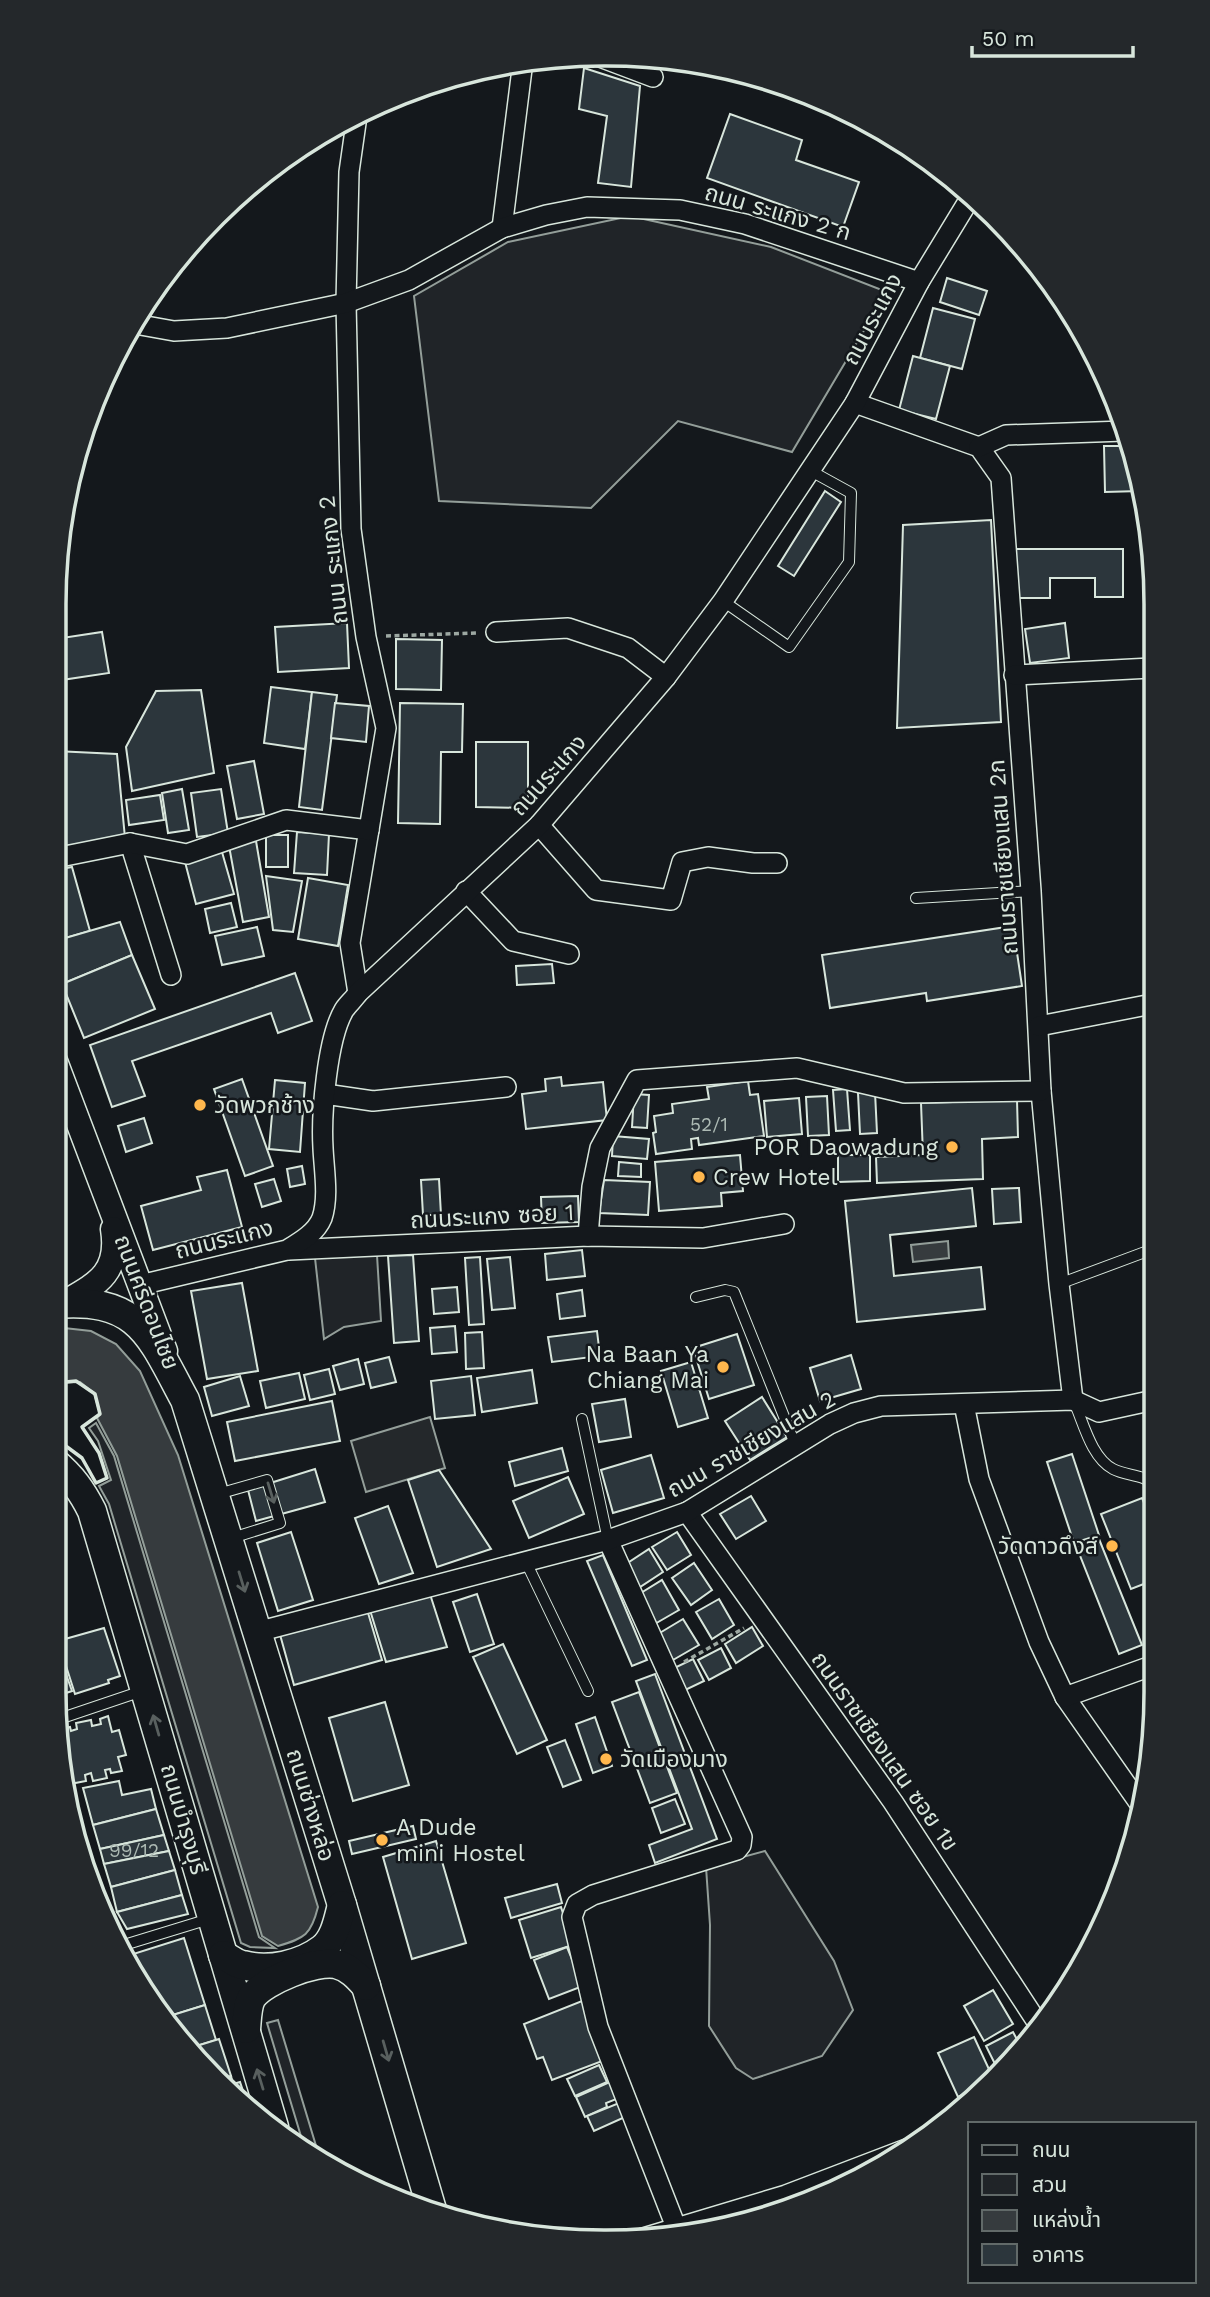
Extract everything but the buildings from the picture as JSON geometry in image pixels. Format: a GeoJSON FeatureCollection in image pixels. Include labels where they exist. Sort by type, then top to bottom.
{"type":"FeatureCollection","features":[{"type":"Feature","properties":{"kind":"main road","name":"ถนนช่างหล่อ"},"geometry":{"type":"LineString","coordinates":[[66,1303],[93,1303],[112,1307],[128,1315],[150,1336],[185,1400],[342,1905],[429,2201]]}},
{"type":"Feature","properties":{"kind":"main road","name":"ถนนบำรุงบุรี"},"geometry":{"type":"LineString","coordinates":[[66,1472],[83,1492],[92,1511],[270,2113]]}},
{"type":"Feature","properties":{"kind":"main road"},"geometry":{"type":"LineString","coordinates":[[223,1955],[242,1965],[272,1968],[301,1960],[323,1949],[335,1931],[342,1905]]}},
{"type":"Feature","properties":{"kind":"main road"},"geometry":{"type":"LineString","coordinates":[[246,2032],[250,2000],[261,1988],[284,1976],[324,1964],[338,1965],[355,1974],[366,1986]]}},
{"type":"Feature","properties":{"kind":"street"},"geometry":{"type":"LineString","coordinates":[[627,67],[653,77]]}},
{"type":"Feature","properties":{"kind":"street"},"geometry":{"type":"LineString","coordinates":[[502,228],[521,73]]}},
{"type":"Feature","properties":{"kind":"street","name":"ถนน ระแกง 2"},"geometry":{"type":"LineString","coordinates":[[355,128],[349,172],[346,303],[351,529],[366,637],[386,728],[350,943],[358,993]]}},
{"type":"Feature","properties":{"kind":"street","name":"ถนนระแกง"},"geometry":{"type":"LineString","coordinates":[[140,1285],[287,1250],[305,1239],[321,1218],[325,1198],[322,1136],[325,1094],[335,1032],[345,1010],[358,993],[539,825],[666,677],[723,601],[855,404],[919,282],[966,205]]}},
{"type":"Feature","properties":{"kind":"street","name":"ถนน ระแกง 2 ก"},"geometry":{"type":"LineString","coordinates":[[145,326],[174,331],[227,328],[346,303],[409,280],[502,228],[587,207],[680,210],[745,223],[919,282]]}},
{"type":"Feature","properties":{"kind":"street"},"geometry":{"type":"LineString","coordinates":[[855,404],[979,447],[1006,435],[1115,432]]}},
{"type":"Feature","properties":{"kind":"street","name":"ถนนราชเชียงแสน 2ก"},"geometry":{"type":"LineString","coordinates":[[979,447],[1001,478],[1031,891],[1041,1091],[1073,1400]]}},
{"type":"Feature","properties":{"kind":"street"},"geometry":{"type":"LineString","coordinates":[[496,632],[568,628],[628,648],[666,677]]}},
{"type":"Feature","properties":{"kind":"street"},"geometry":{"type":"LineString","coordinates":[[1014,675],[1144,668]]}},
{"type":"Feature","properties":{"kind":"street"},"geometry":{"type":"LineString","coordinates":[[66,856],[130,843],[187,854],[286,820],[369,830]]}},
{"type":"Feature","properties":{"kind":"street"},"geometry":{"type":"LineString","coordinates":[[539,825],[596,890],[671,900],[682,862],[708,857],[777,863]]}},
{"type":"Feature","properties":{"kind":"street"},"geometry":{"type":"LineString","coordinates":[[130,843],[171,975]]}},
{"type":"Feature","properties":{"kind":"street"},"geometry":{"type":"LineString","coordinates":[[466,891],[513,941],[569,954]]}},
{"type":"Feature","properties":{"kind":"street"},"geometry":{"type":"LineString","coordinates":[[1039,1026],[1144,1006]]}},
{"type":"Feature","properties":{"kind":"street","name":"ถนนระแกง ซอย 1"},"geometry":{"type":"LineString","coordinates":[[287,1250],[589,1236],[592,1187],[600,1148],[637,1080],[797,1068],[904,1093],[1041,1091]]}},
{"type":"Feature","properties":{"kind":"street"},"geometry":{"type":"LineString","coordinates":[[325,1094],[373,1101],[506,1087]]}},
{"type":"Feature","properties":{"kind":"street","name":"ถนนศรีดอนไชย"},"geometry":{"type":"LineString","coordinates":[[66,1107],[109,1205],[185,1400]]}},
{"type":"Feature","properties":{"kind":"street","name":"ถนนศรีดอนไชย"},"geometry":{"type":"LineString","coordinates":[[66,1299],[101,1281],[111,1262],[115,1241],[109,1205]]}},
{"type":"Feature","properties":{"kind":"street"},"geometry":{"type":"LineString","coordinates":[[589,1236],[703,1238],[784,1224]]}},
{"type":"Feature","properties":{"kind":"street","name":"ถนน ราชเชียงแสน 2"},"geometry":{"type":"LineString","coordinates":[[257,1632],[608,1540],[687,1512],[795,1444],[854,1413],[881,1406],[1073,1400],[1099,1412],[1144,1402]]}},
{"type":"Feature","properties":{"kind":"street"},"geometry":{"type":"LineString","coordinates":[[964,1404],[979,1479],[1039,1642],[1065,1697],[1133,1795]]}},
{"type":"Feature","properties":{"kind":"street","name":"ถนนราชเชียงแสน ซอย 1ข"},"geometry":{"type":"LineString","coordinates":[[687,1512],[893,1802],[1034,2017]]}},
{"type":"Feature","properties":{"kind":"street"},"geometry":{"type":"LineString","coordinates":[[608,1540],[742,1838],[737,1850],[593,1895],[578,1904],[572,1917],[598,2027],[676,2226]]}},
{"type":"Feature","properties":{"kind":"street"},"geometry":{"type":"LineString","coordinates":[[1065,1697],[1144,1669]]}},
{"type":"Feature","properties":{"kind":"street"},"geometry":{"type":"LineString","coordinates":[[686,2224],[843,2175]]}},
{"type":"Feature","properties":{"kind":"lane"},"geometry":{"type":"LineString","coordinates":[[723,601],[789,647],[849,562],[851,494],[811,471]]}},
{"type":"Feature","properties":{"kind":"lane"},"geometry":{"type":"LineString","coordinates":[[916,898],[1031,891]]}},
{"type":"Feature","properties":{"kind":"lane"},"geometry":{"type":"LineString","coordinates":[[1059,1284],[1144,1252]]}},
{"type":"Feature","properties":{"kind":"lane"},"geometry":{"type":"LineString","coordinates":[[696,1297],[725,1290],[734,1292],[795,1444]]}},
{"type":"Feature","properties":{"kind":"lane"},"geometry":{"type":"LineString","coordinates":[[1073,1400],[1100,1459],[1113,1469],[1144,1478]]}},
{"type":"Feature","properties":{"kind":"lane"},"geometry":{"type":"LineString","coordinates":[[582,1419],[608,1540]]}},
{"type":"Feature","properties":{"kind":"lane"},"geometry":{"type":"LineString","coordinates":[[214,1495],[267,1480],[280,1523],[228,1539]]}},
{"type":"Feature","properties":{"kind":"lane"},"geometry":{"type":"LineString","coordinates":[[526,1562],[588,1690]]}},
{"type":"Feature","properties":{"kind":"lane"},"geometry":{"type":"LineString","coordinates":[[67,1716],[146,1690]]}},
{"type":"Feature","properties":{"kind":"lane"},"geometry":{"type":"LineString","coordinates":[[129,1943],[213,1918]]}},
{"type":"Feature","properties":{"kind":"path"},"geometry":{"type":"LineString","coordinates":[[366,637],[496,632]]}},
{"type":"Feature","properties":{"kind":"path"},"geometry":{"type":"LineString","coordinates":[[667,1671],[761,1618]]}},
{"type":"Feature","properties":{"kind":"green space"},"geometry":{"type":"Polygon","coordinates":[[[630,216],[771,247],[887,292],[792,452],[678,421],[591,508],[439,501],[414,296],[508,242],[630,216]]]}},
{"type":"Feature","properties":{"kind":"green space"},"geometry":{"type":"Polygon","coordinates":[[[377,1255],[381,1321],[344,1327],[324,1339],[315,1258],[377,1255]]]}},
{"type":"Feature","properties":{"kind":"green space"},"geometry":{"type":"Polygon","coordinates":[[[96,1423],[114,1456],[259,1937],[275,1948],[250,1947],[241,1943],[109,1504],[99,1486],[111,1480],[98,1441],[89,1428],[96,1423]]]}},
{"type":"Feature","properties":{"kind":"green space"},"geometry":{"type":"Polygon","coordinates":[[[765,1851],[834,1961],[853,2010],[822,2056],[753,2079],[736,2068],[709,2026],[710,1925],[706,1867],[765,1851]]]}},
{"type":"Feature","properties":{"kind":"green space"},"geometry":{"type":"Polygon","coordinates":[[[278,2020],[316,2146],[301,2136],[267,2023],[278,2020]]]}},
{"type":"Feature","properties":{"kind":"shaded area"},"geometry":{"type":"Polygon","coordinates":[[[430,1417],[445,1468],[366,1492],[351,1441],[430,1417]]]}},
{"type":"Feature","properties":{"kind":"water"},"geometry":{"type":"Polygon","coordinates":[[[948,1241],[949,1258],[913,1262],[911,1245],[948,1241]]]}},
{"type":"Feature","properties":{"kind":"water"},"geometry":{"type":"Polygon","coordinates":[[[66,1328],[91,1331],[116,1344],[140,1371],[178,1455],[318,1907],[313,1924],[301,1938],[278,1946],[262,1936],[117,1456],[97,1418],[100,1414],[94,1393],[80,1382],[66,1383],[66,1328]]]}},
{"type":"Feature","properties":{"kind":"wall"},"geometry":{"type":"LineString","coordinates":[[66,1382],[76,1381],[95,1394],[100,1414],[82,1427],[99,1453],[107,1478],[96,1483],[82,1458],[66,1446]]}},
{"type":"Feature","properties":{"kind":"place","name":"วัดพวกช้าง"},"geometry":{"type":"Point","coordinates":[200,1105]}},
{"type":"Feature","properties":{"kind":"place","name":"POR Daowadung"},"geometry":{"type":"Point","coordinates":[952,1147]}},
{"type":"Feature","properties":{"kind":"place","name":"Crew Hotel"},"geometry":{"type":"Point","coordinates":[699,1177]}},
{"type":"Feature","properties":{"kind":"place","name":"Na Baan Ya Chiang Mai"},"geometry":{"type":"Point","coordinates":[723,1367]}},
{"type":"Feature","properties":{"kind":"place","name":"วัดดาวดึงส์"},"geometry":{"type":"Point","coordinates":[1112,1546]}},
{"type":"Feature","properties":{"kind":"place","name":"วัดเมืองมาง"},"geometry":{"type":"Point","coordinates":[606,1759]}},
{"type":"Feature","properties":{"kind":"place","name":"A Dude mini Hostel"},"geometry":{"type":"Point","coordinates":[382,1840]}}]}
